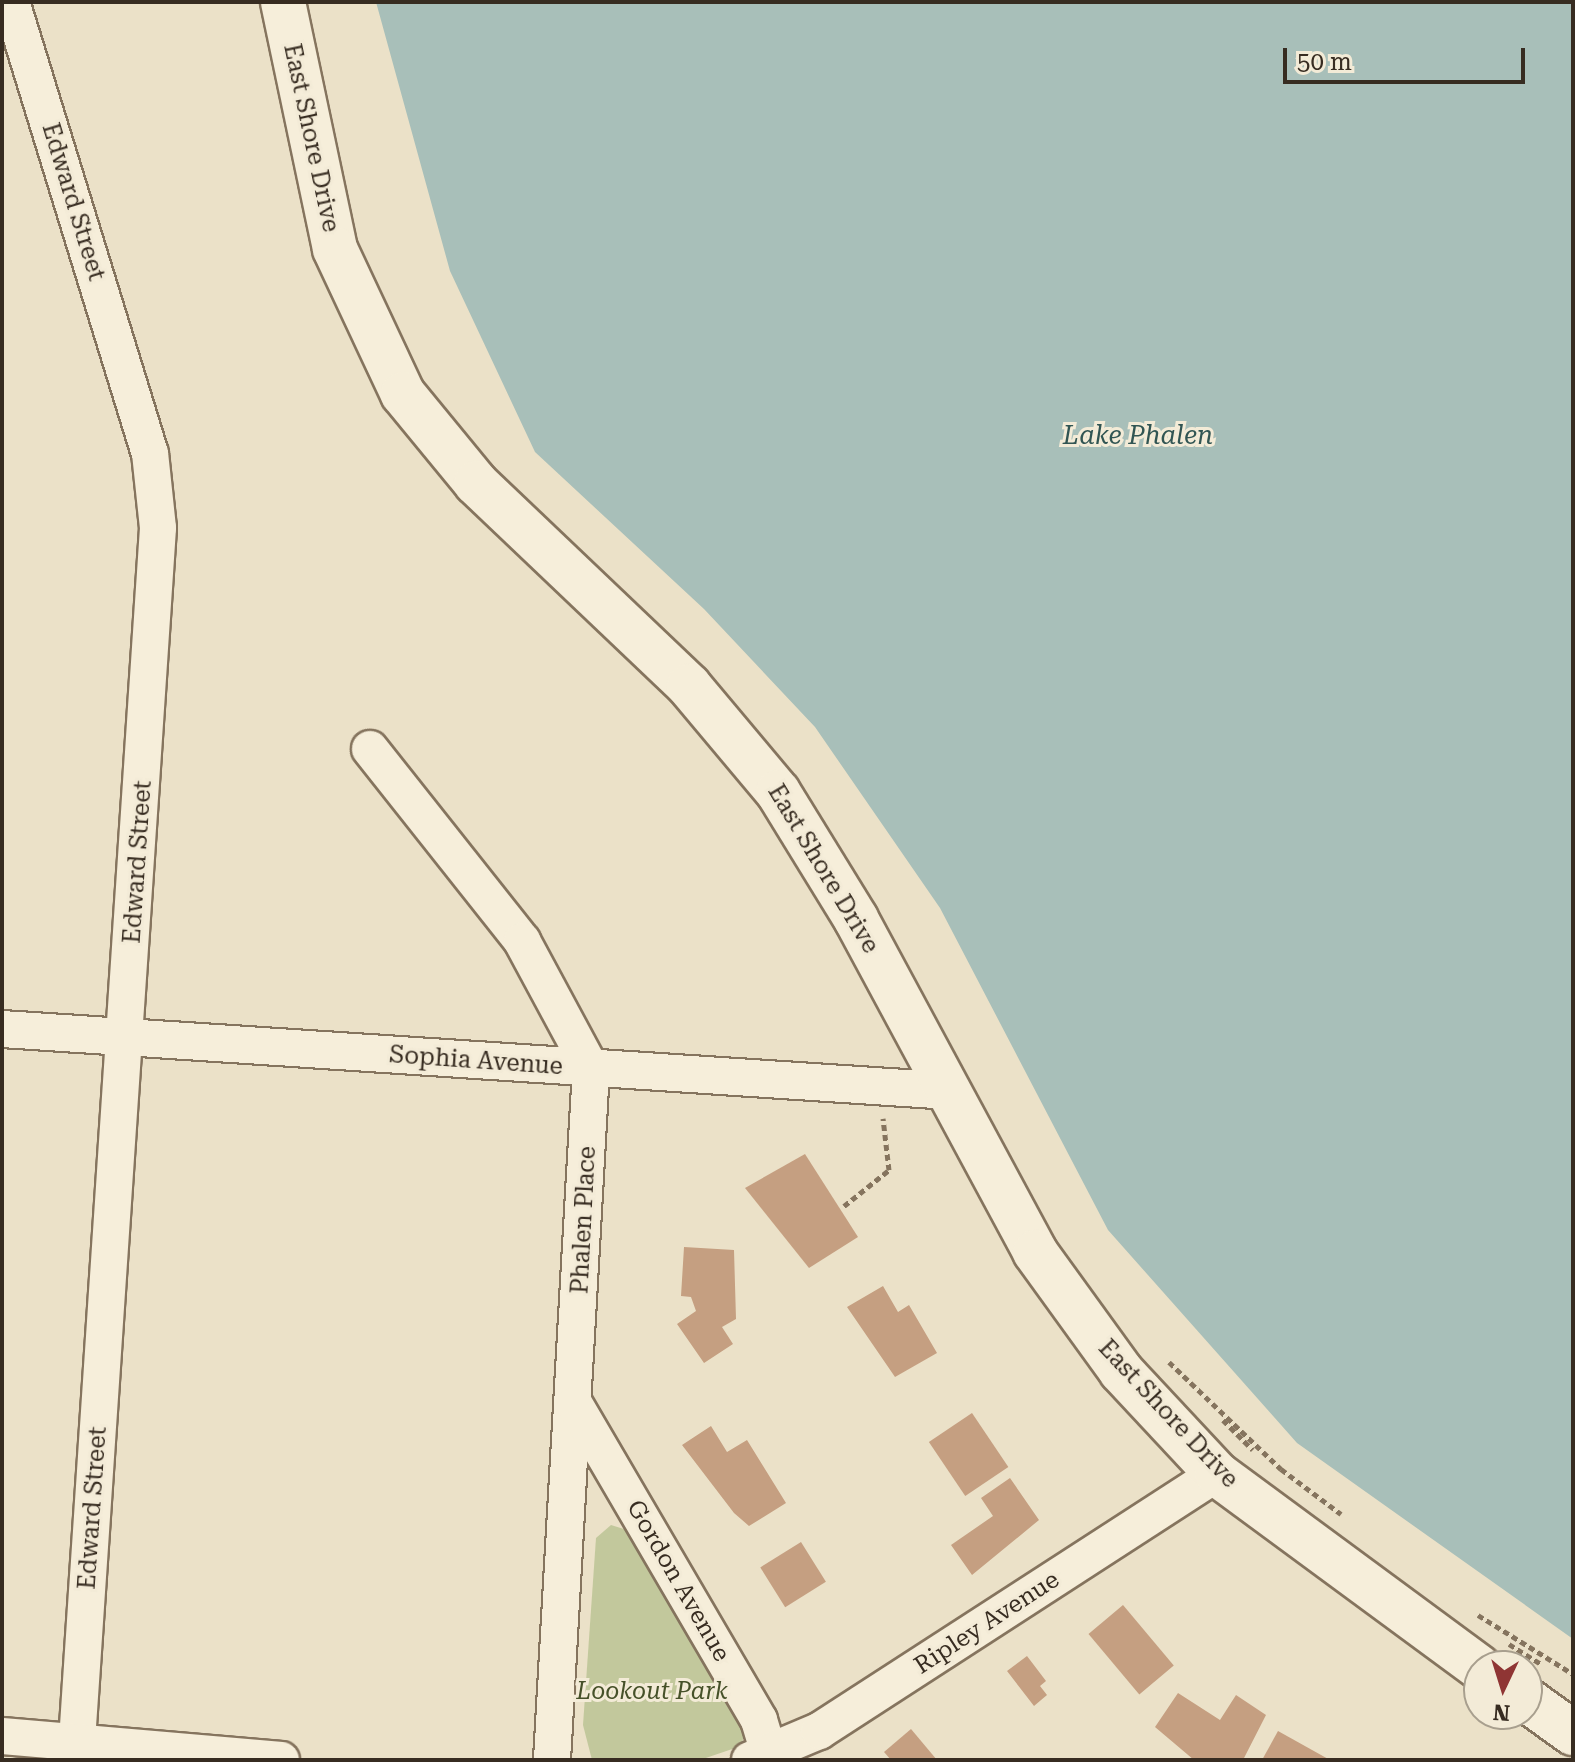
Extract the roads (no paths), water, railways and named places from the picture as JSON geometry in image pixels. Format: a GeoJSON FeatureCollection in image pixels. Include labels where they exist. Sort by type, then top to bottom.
{"type":"FeatureCollection","features":[{"type":"Feature","properties":{"kind":"street","name":"Edward Street"},"geometry":{"type":"LineString","coordinates":[[11,2],[150,453],[158,528],[127,1037],[77,1742]]}},
{"type":"Feature","properties":{"kind":"street","name":"East Shore Drive"},"geometry":{"type":"LineString","coordinates":[[283,2],[335,249],[403,394],[476,483],[742,746],[813,845],[950,1091],[1035,1252],[1121,1371],[1217,1474],[1463,1655]]}},
{"type":"Feature","properties":{"kind":"street"},"geometry":{"type":"LineString","coordinates":[[370,749],[522,941],[591,1069]]}},
{"type":"Feature","properties":{"kind":"street","name":"Sophia Avenue"},"geometry":{"type":"LineString","coordinates":[[2,1029],[950,1091]]}},
{"type":"Feature","properties":{"kind":"street","name":"Phalen Place"},"geometry":{"type":"LineString","coordinates":[[552,1760],[575,1405],[591,1069]]}},
{"type":"Feature","properties":{"kind":"street","name":"Gordon Avenue"},"geometry":{"type":"LineString","coordinates":[[575,1405],[759,1720],[763,1757]]}},
{"type":"Feature","properties":{"kind":"street","name":"Ripley Avenue"},"geometry":{"type":"LineString","coordinates":[[763,1757],[819,1731],[1217,1474]]}},
{"type":"Feature","properties":{"kind":"street"},"geometry":{"type":"LineString","coordinates":[[1543,1711],[1573,1733]]}},
{"type":"Feature","properties":{"kind":"street"},"geometry":{"type":"LineString","coordinates":[[2,1736],[281,1760]]}},
{"type":"Feature","properties":{"kind":"street"},"geometry":{"type":"LineString","coordinates":[[1571,1760],[1573,1754]]}},
{"type":"Feature","properties":{"kind":"water","name":"Lake Phalen"},"geometry":{"type":"Polygon","coordinates":[[[376,2],[1573,2],[1573,1639],[1297,1443],[1108,1230],[940,908],[815,727],[704,609],[535,452],[450,271],[376,2]]]}},
{"type":"Feature","properties":{"kind":"park label","name":"Lookout Park"},"geometry":{"type":"Point","coordinates":[652,1692]}}]}
